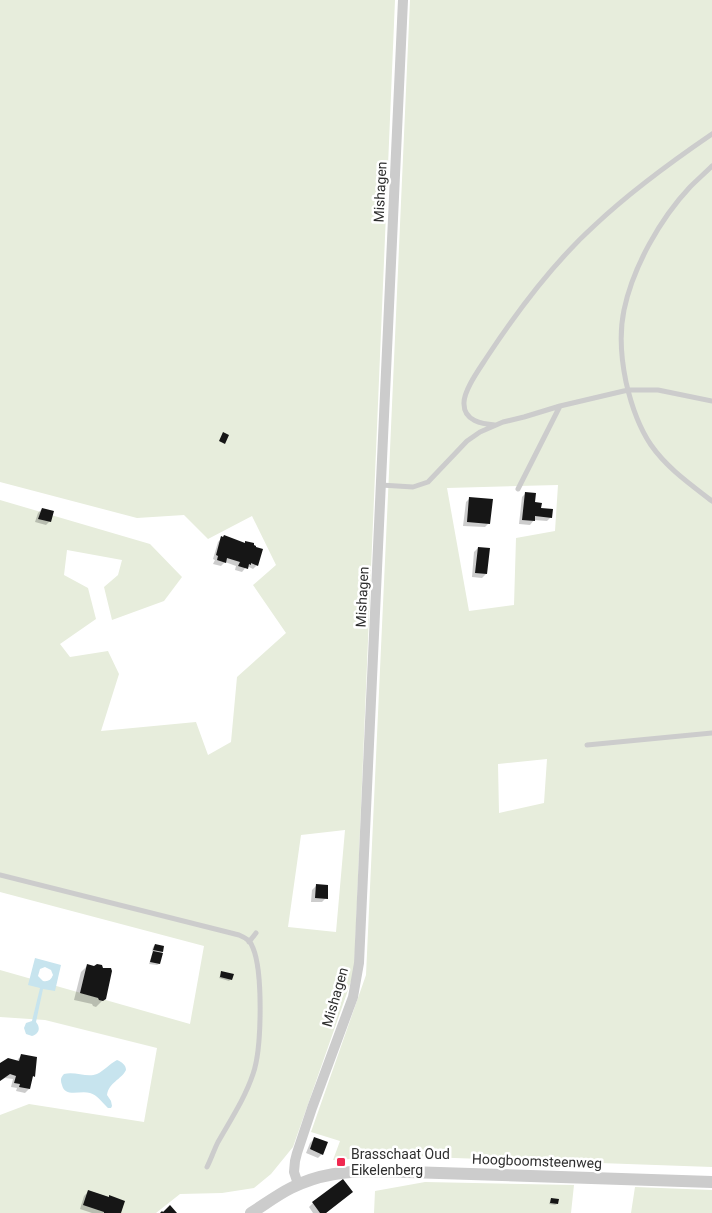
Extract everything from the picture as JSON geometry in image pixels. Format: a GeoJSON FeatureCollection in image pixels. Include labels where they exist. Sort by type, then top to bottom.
{"type":"FeatureCollection","features":[{"type":"Feature","properties":{"kind":"street","name":"Mishagen"},"geometry":{"type":"LineString","coordinates":[[298,1184],[294,1172],[297,1153],[353,997],[359,963],[403,0]]}},
{"type":"Feature","properties":{"kind":"street","name":"Hoogboomsteenweg"},"geometry":{"type":"LineString","coordinates":[[251,1213],[298,1184],[337,1173],[364,1171],[712,1182]]}},
{"type":"Feature","properties":{"kind":"lane"},"geometry":{"type":"LineString","coordinates":[[495,425],[481,424],[473,420],[466,413],[464,404],[474,378],[498,340],[562,258],[593,226],[656,174],[712,134]]}},
{"type":"Feature","properties":{"kind":"lane"},"geometry":{"type":"LineString","coordinates":[[712,166],[690,188],[667,217],[647,250],[633,280],[624,311],[621,340],[628,390],[639,426],[651,446],[668,467],[712,501]]}},
{"type":"Feature","properties":{"kind":"lane"},"geometry":{"type":"LineString","coordinates":[[381,485],[413,487],[428,482],[467,441],[480,432],[495,425],[560,406],[628,390],[658,390],[712,402]]}},
{"type":"Feature","properties":{"kind":"lane"},"geometry":{"type":"LineString","coordinates":[[518,489],[560,406]]}},
{"type":"Feature","properties":{"kind":"lane"},"geometry":{"type":"LineString","coordinates":[[587,745],[712,733]]}},
{"type":"Feature","properties":{"kind":"lane"},"geometry":{"type":"LineString","coordinates":[[0,875],[239,935],[247,939],[253,946],[259,975],[260,1028],[254,1072],[246,1092],[207,1167]]}},
{"type":"Feature","properties":{"kind":"lane"},"geometry":{"type":"LineString","coordinates":[[249,942],[256,933]]}},
{"type":"Feature","properties":{"kind":"green space"},"geometry":{"type":"Polygon","coordinates":[[[0,0],[395,0],[354,973],[293,1147],[271,1174],[254,1188],[222,1193],[180,1194],[156,1213],[0,1213],[0,1115],[29,1104],[144,1122],[157,1048],[45,1020],[0,1017],[0,970],[190,1024],[204,946],[0,892],[0,500],[150,544],[182,577],[164,601],[112,620],[104,587],[118,575],[122,560],[67,550],[64,575],[88,588],[96,619],[60,644],[70,657],[108,651],[119,674],[101,731],[196,722],[208,755],[231,742],[237,677],[286,633],[253,585],[276,565],[252,516],[208,539],[184,515],[137,518],[0,482],[0,0]],[[345,830],[301,835],[288,927],[336,932],[345,830]]]}},
{"type":"Feature","properties":{"kind":"green space"},"geometry":{"type":"Polygon","coordinates":[[[410,0],[712,0],[712,1167],[399,1156],[333,1160],[340,1141],[311,1132],[366,975],[410,0]],[[558,485],[447,488],[469,611],[514,605],[516,538],[555,531],[558,485]],[[547,759],[498,764],[499,813],[544,803],[547,759]]]}},
{"type":"Feature","properties":{"kind":"green space"},"geometry":{"type":"Polygon","coordinates":[[[425,1182],[574,1185],[571,1213],[374,1213],[375,1191],[425,1182]]]}},
{"type":"Feature","properties":{"kind":"green space"},"geometry":{"type":"Polygon","coordinates":[[[635,1187],[712,1190],[712,1213],[631,1213],[635,1187]]]}},
{"type":"Feature","properties":{"kind":"water"},"geometry":{"type":"Polygon","coordinates":[[[35,958],[61,965],[55,991],[43,989],[36,1022],[38,1030],[32,1036],[26,1034],[24,1028],[26,1023],[32,1021],[40,988],[28,985],[35,958]],[[45,967],[40,969],[38,976],[43,981],[48,981],[53,975],[51,970],[45,967]]]}},
{"type":"Feature","properties":{"kind":"water"},"geometry":{"type":"Polygon","coordinates":[[[117,1060],[123,1064],[126,1070],[108,1091],[107,1095],[111,1101],[111,1108],[108,1108],[93,1094],[66,1091],[61,1083],[64,1074],[93,1075],[100,1073],[117,1060]]]}},
{"type":"Feature","properties":{"kind":"building"},"geometry":{"type":"Polygon","coordinates":[[[223,432],[229,435],[225,444],[219,441],[223,432]]]}},
{"type":"Feature","properties":{"kind":"building"},"geometry":{"type":"Polygon","coordinates":[[[525,492],[536,493],[535,502],[542,503],[541,508],[553,509],[552,518],[535,516],[535,521],[522,520],[525,492]]]}},
{"type":"Feature","properties":{"kind":"building"},"geometry":{"type":"Polygon","coordinates":[[[469,497],[493,499],[490,524],[467,522],[469,497]]]}},
{"type":"Feature","properties":{"kind":"building"},"geometry":{"type":"Polygon","coordinates":[[[42,508],[54,511],[51,522],[38,519],[42,508]]]}},
{"type":"Feature","properties":{"kind":"building"},"geometry":{"type":"Polygon","coordinates":[[[224,535],[245,543],[245,541],[254,543],[256,547],[263,549],[258,566],[251,563],[248,569],[238,566],[240,562],[227,558],[226,563],[217,560],[218,556],[216,555],[221,536],[223,537],[224,535]]]}},
{"type":"Feature","properties":{"kind":"building"},"geometry":{"type":"Polygon","coordinates":[[[478,547],[490,548],[487,574],[475,573],[478,547]]]}},
{"type":"Feature","properties":{"kind":"building"},"geometry":{"type":"Polygon","coordinates":[[[316,884],[328,885],[328,899],[315,898],[316,884]]]}},
{"type":"Feature","properties":{"kind":"building"},"geometry":{"type":"Polygon","coordinates":[[[155,944],[164,946],[163,952],[153,950],[155,944]]]}},
{"type":"Feature","properties":{"kind":"building"},"geometry":{"type":"Polygon","coordinates":[[[153,951],[163,953],[160,964],[150,962],[153,951]]]}},
{"type":"Feature","properties":{"kind":"building"},"geometry":{"type":"Polygon","coordinates":[[[87,964],[94,966],[97,964],[102,965],[103,968],[111,968],[106,999],[103,1001],[80,993],[87,964]]]}},
{"type":"Feature","properties":{"kind":"building"},"geometry":{"type":"Polygon","coordinates":[[[221,971],[234,974],[232,980],[220,977],[221,971]]]}},
{"type":"Feature","properties":{"kind":"building"},"geometry":{"type":"Polygon","coordinates":[[[21,1054],[37,1057],[35,1077],[33,1076],[30,1089],[19,1087],[20,1084],[14,1083],[16,1076],[10,1074],[0,1081],[0,1063],[8,1058],[19,1061],[21,1054]]]}},
{"type":"Feature","properties":{"kind":"building"},"geometry":{"type":"Polygon","coordinates":[[[314,1137],[328,1142],[323,1155],[310,1149],[314,1137]]]}},
{"type":"Feature","properties":{"kind":"building"},"geometry":{"type":"Polygon","coordinates":[[[343,1179],[353,1192],[326,1213],[320,1213],[312,1202],[343,1179]]]}},
{"type":"Feature","properties":{"kind":"building"},"geometry":{"type":"Polygon","coordinates":[[[88,1190],[125,1201],[121,1213],[104,1213],[83,1205],[88,1190]]]}},
{"type":"Feature","properties":{"kind":"building"},"geometry":{"type":"Polygon","coordinates":[[[551,1198],[559,1199],[558,1204],[550,1203],[551,1198]]]}},
{"type":"Feature","properties":{"kind":"building"},"geometry":{"type":"Polygon","coordinates":[[[170,1205],[177,1213],[160,1213],[163,1212],[170,1205]]]}},
{"type":"Feature","properties":{"kind":"place","name":"Brasschaat Oud Eikelenberg"},"geometry":{"type":"Point","coordinates":[341,1162]}}]}
